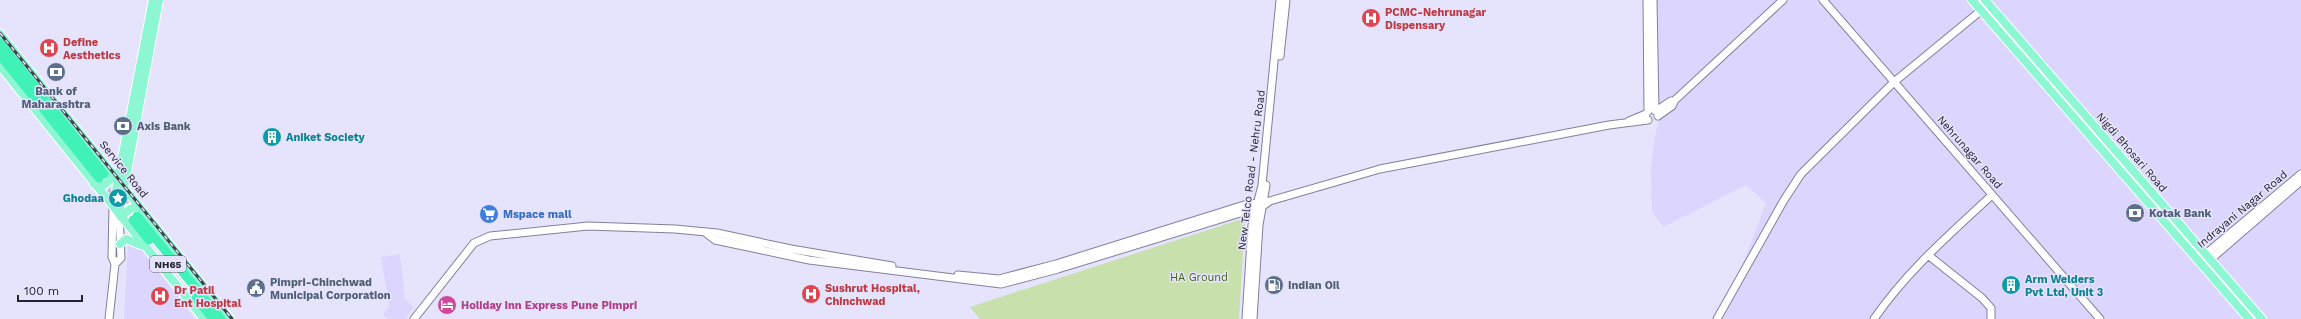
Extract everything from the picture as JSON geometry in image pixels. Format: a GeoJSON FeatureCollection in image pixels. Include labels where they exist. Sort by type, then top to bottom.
{"type":"FeatureCollection","features":[{"type":"Feature","properties":{"kind":"highway"},"geometry":{"type":"LineString","coordinates":[[1,44],[18,56]]}},
{"type":"Feature","properties":{"kind":"highway"},"geometry":{"type":"LineString","coordinates":[[1,44],[102,177]]}},
{"type":"Feature","properties":{"kind":"highway"},"geometry":{"type":"LineString","coordinates":[[1,60],[102,177]]}},
{"type":"Feature","properties":{"kind":"highway","name":"NH65"},"geometry":{"type":"LineString","coordinates":[[135,218],[206,306],[221,319]]}},
{"type":"Feature","properties":{"kind":"highway","name":"NH65"},"geometry":{"type":"LineString","coordinates":[[206,306],[213,319]]}},
{"type":"Feature","properties":{"kind":"main road"},"geometry":{"type":"LineString","coordinates":[[112,205],[153,0]]}},
{"type":"Feature","properties":{"kind":"main road"},"geometry":{"type":"LineString","coordinates":[[120,215],[159,0]]}},
{"type":"Feature","properties":{"kind":"main road","name":"Nigdi Bhosari Road"},"geometry":{"type":"LineString","coordinates":[[1972,0],[2249,319]]}},
{"type":"Feature","properties":{"kind":"main road","name":"Nigdi Bhosari Road"},"geometry":{"type":"LineString","coordinates":[[1987,2],[2262,319]]}},
{"type":"Feature","properties":{"kind":"main road","name":"Service Road"},"geometry":{"type":"LineString","coordinates":[[0,34],[18,56],[102,177],[112,205],[204,319]]}},
{"type":"Feature","properties":{"kind":"main road","name":"Service Road"},"geometry":{"type":"LineString","coordinates":[[102,177],[118,180],[230,319]]}},
{"type":"Feature","properties":{"kind":"main road"},"geometry":{"type":"LineString","coordinates":[[120,215],[139,206]]}},
{"type":"Feature","properties":{"kind":"main road"},"geometry":{"type":"LineString","coordinates":[[120,244],[123,240],[128,239],[144,245]]}},
{"type":"Feature","properties":{"kind":"street","name":"New Telco Road - Nehru Road"},"geometry":{"type":"LineString","coordinates":[[1246,319],[1252,225],[1262,203],[1280,0]]}},
{"type":"Feature","properties":{"kind":"street","name":"New Telco Road - Nehru Road"},"geometry":{"type":"LineString","coordinates":[[1253,319],[1259,225],[1286,0]]}},
{"type":"Feature","properties":{"kind":"street"},"geometry":{"type":"LineString","coordinates":[[1647,0],[1652,114]]}},
{"type":"Feature","properties":{"kind":"street"},"geometry":{"type":"LineString","coordinates":[[1652,114],[1653,0]]}},
{"type":"Feature","properties":{"kind":"street"},"geometry":{"type":"LineString","coordinates":[[414,319],[474,243],[486,237],[592,226],[675,229],[706,233],[715,240],[809,260],[1001,284],[1058,269],[1262,203],[1380,169],[1629,121],[1635,122],[1672,106],[1675,100],[1783,0]]}},
{"type":"Feature","properties":{"kind":"street","name":"Nehrunagar Road"},"geometry":{"type":"LineString","coordinates":[[1823,0],[2100,319]]}},
{"type":"Feature","properties":{"kind":"street"},"geometry":{"type":"LineString","coordinates":[[1716,319],[1784,200],[1801,174],[1894,82],[1981,10],[1987,2]]}},
{"type":"Feature","properties":{"kind":"street","name":"Indrayani Nagar Road"},"geometry":{"type":"LineString","coordinates":[[2200,263],[2301,174]]}},
{"type":"Feature","properties":{"kind":"street","name":"Indrayani Nagar Road"},"geometry":{"type":"LineString","coordinates":[[2208,256],[2301,182]]}},
{"type":"Feature","properties":{"kind":"street"},"geometry":{"type":"LineString","coordinates":[[1874,319],[1889,297],[1928,255],[1992,195]]}},
{"type":"Feature","properties":{"kind":"street"},"geometry":{"type":"LineString","coordinates":[[109,319],[115,264],[112,257],[112,205]]}},
{"type":"Feature","properties":{"kind":"street"},"geometry":{"type":"LineString","coordinates":[[115,264],[121,258],[120,215]]}},
{"type":"Feature","properties":{"kind":"street"},"geometry":{"type":"LineString","coordinates":[[1928,255],[1986,302],[1991,308],[1991,319]]}},
{"type":"Feature","properties":{"kind":"shaded area"},"geometry":{"type":"Polygon","coordinates":[[[1653,0],[1970,0],[2247,319],[1722,319],[1766,203],[1746,185],[1663,227],[1652,211],[1651,170],[1654,141],[1660,116],[1653,0]]]}},
{"type":"Feature","properties":{"kind":"shaded area"},"geometry":{"type":"Polygon","coordinates":[[[1988,0],[2301,0],[2301,319],[2267,319],[1988,0]]]}},
{"type":"Feature","properties":{"kind":"shaded area"},"geometry":{"type":"Polygon","coordinates":[[[128,243],[137,244],[195,319],[124,319],[128,243]]]}},
{"type":"Feature","properties":{"kind":"shaded area"},"geometry":{"type":"Polygon","coordinates":[[[400,254],[405,299],[414,307],[405,319],[388,319],[383,315],[389,306],[381,257],[400,254]]]}},
{"type":"Feature","properties":{"kind":"green space","name":"HA Ground"},"geometry":{"type":"Polygon","coordinates":[[[1245,218],[1239,319],[980,319],[970,307],[1245,218]]]}},
{"type":"Feature","properties":{"kind":"tunnel"},"geometry":{"type":"LineString","coordinates":[[105,175],[135,214]]}},
{"type":"Feature","properties":{"kind":"tunnel"},"geometry":{"type":"LineString","coordinates":[[100,179],[133,220]]}},
{"type":"Feature","properties":{"kind":"railway"},"geometry":{"type":"LineString","coordinates":[[0,33],[232,319]]}},
{"type":"Feature","properties":{"kind":"place","name":"PCMC-Nehrunagar Dispensary"},"geometry":{"type":"Point","coordinates":[1371,18]}},
{"type":"Feature","properties":{"kind":"place","name":"Define Aesthetics"},"geometry":{"type":"Point","coordinates":[49,48]}},
{"type":"Feature","properties":{"kind":"place","name":"Bank of Maharashtra"},"geometry":{"type":"Point","coordinates":[56,72]}},
{"type":"Feature","properties":{"kind":"place","name":"Axis Bank"},"geometry":{"type":"Point","coordinates":[123,126]}},
{"type":"Feature","properties":{"kind":"place","name":"Aniket Society"},"geometry":{"type":"Point","coordinates":[272,137]}},
{"type":"Feature","properties":{"kind":"place","name":"Ghodaa"},"geometry":{"type":"Point","coordinates":[118,198]}},
{"type":"Feature","properties":{"kind":"place","name":"Kotak Bank"},"geometry":{"type":"Point","coordinates":[2135,213]}},
{"type":"Feature","properties":{"kind":"place","name":"Mspace mall"},"geometry":{"type":"Point","coordinates":[489,214]}},
{"type":"Feature","properties":{"kind":"place","name":"Indian Oil"},"geometry":{"type":"Point","coordinates":[1274,285]}},
{"type":"Feature","properties":{"kind":"place","name":"Arm Welders Pvt Ltd, Unit 3"},"geometry":{"type":"Point","coordinates":[2011,285]}},
{"type":"Feature","properties":{"kind":"place","name":"Pimpri-Chinchwad Municipal Corporation"},"geometry":{"type":"Point","coordinates":[256,288]}},
{"type":"Feature","properties":{"kind":"place","name":"Sushrut Hospital, Chinchwad"},"geometry":{"type":"Point","coordinates":[811,294]}},
{"type":"Feature","properties":{"kind":"place","name":"Dr Patil Ent Hospital"},"geometry":{"type":"Point","coordinates":[160,296]}},
{"type":"Feature","properties":{"kind":"place","name":"Holiday Inn Express Pune Pimpri"},"geometry":{"type":"Point","coordinates":[447,305]}}]}
